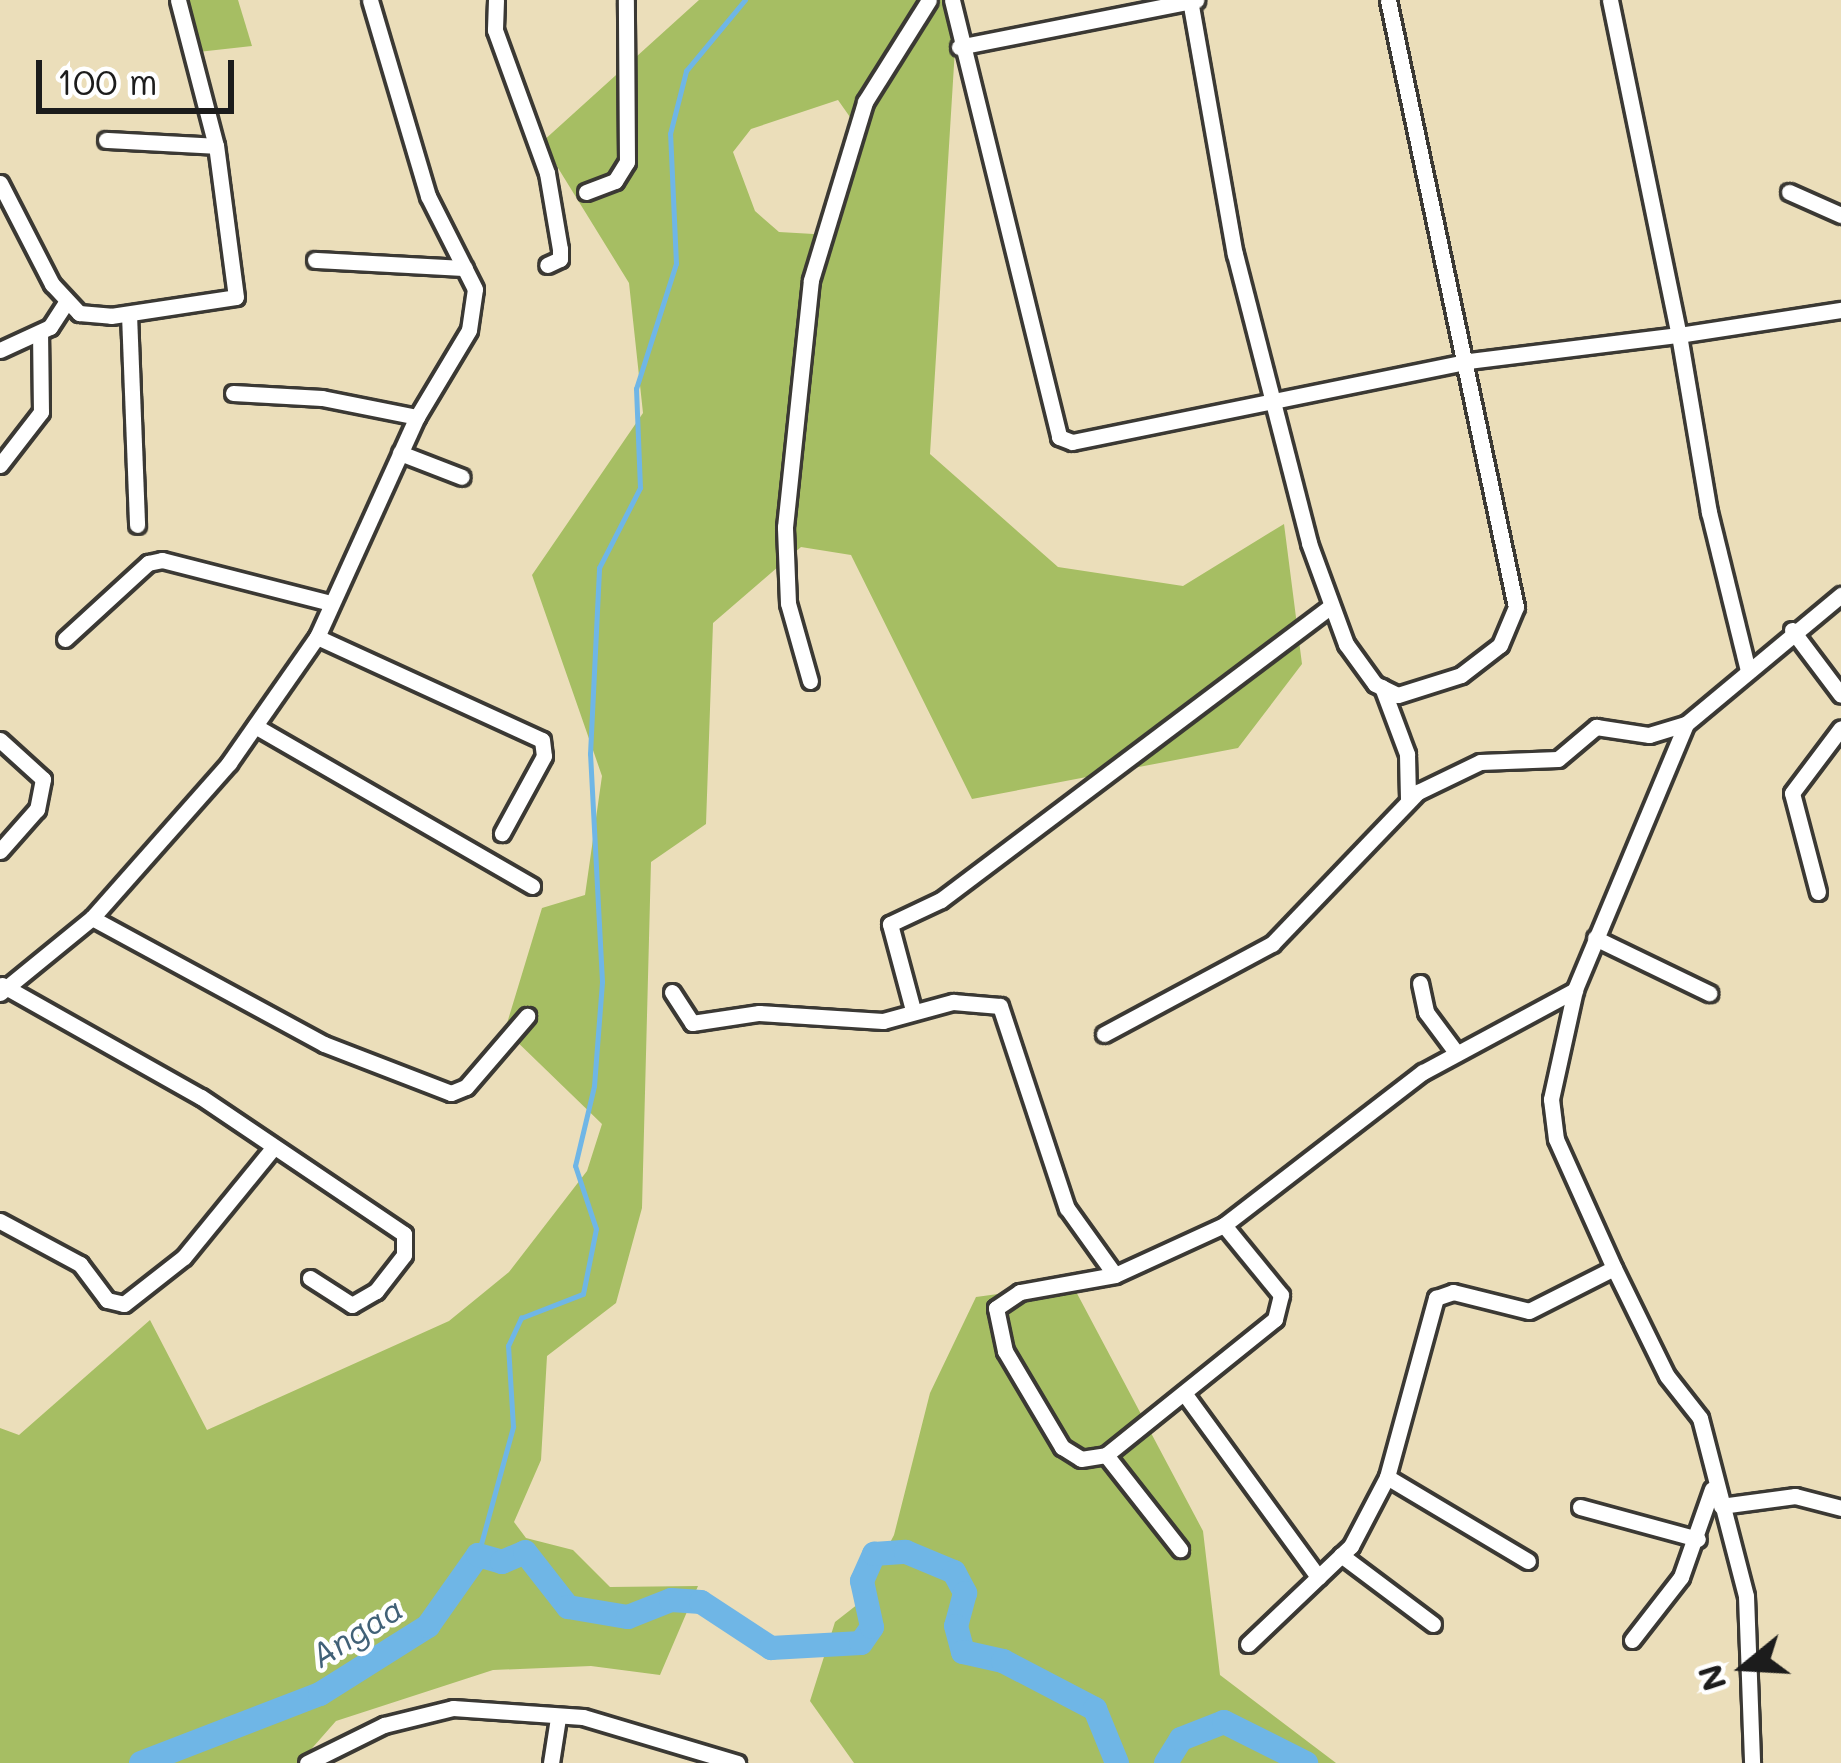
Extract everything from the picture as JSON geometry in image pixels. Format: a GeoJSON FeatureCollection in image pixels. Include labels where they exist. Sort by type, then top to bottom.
{"type":"FeatureCollection","features":[{"type":"Feature","properties":{"kind":"street"},"geometry":{"type":"LineString","coordinates":[[0,183],[65,304],[79,314],[129,314],[236,297],[216,146],[178,0]]}},
{"type":"Feature","properties":{"kind":"street"},"geometry":{"type":"LineString","coordinates":[[310,1278],[352,1305],[376,1291],[408,1243],[391,1220],[337,1195],[201,1096],[1,988],[92,918],[172,835],[255,726],[317,637],[417,417],[469,330],[476,289],[428,196],[370,0]]}},
{"type":"Feature","properties":{"kind":"street"},"geometry":{"type":"LineString","coordinates":[[496,0],[495,30],[547,173],[560,249],[560,259],[547,266]]}},
{"type":"Feature","properties":{"kind":"street"},"geometry":{"type":"LineString","coordinates":[[586,192],[615,181],[627,162],[626,0]]}},
{"type":"Feature","properties":{"kind":"street"},"geometry":{"type":"LineString","coordinates":[[810,681],[788,603],[785,527],[811,280],[865,102],[929,0]]}},
{"type":"Feature","properties":{"kind":"street"},"geometry":{"type":"LineString","coordinates":[[952,0],[959,47],[1059,437],[1072,442],[1469,361],[1841,310]]}},
{"type":"Feature","properties":{"kind":"street"},"geometry":{"type":"LineString","coordinates":[[1382,687],[1423,692],[1461,675],[1514,627],[1516,608],[1469,361],[1423,186],[1388,0]]}},
{"type":"Feature","properties":{"kind":"street"},"geometry":{"type":"LineString","coordinates":[[1610,0],[1679,335],[1709,512],[1748,671]]}},
{"type":"Feature","properties":{"kind":"street"},"geometry":{"type":"LineString","coordinates":[[959,47],[1192,1],[1235,254],[1273,399],[1331,606],[1361,669],[1382,687],[1407,754],[1408,801]]}},
{"type":"Feature","properties":{"kind":"street"},"geometry":{"type":"LineString","coordinates":[[106,140],[216,146]]}},
{"type":"Feature","properties":{"kind":"street"},"geometry":{"type":"LineString","coordinates":[[1789,192],[1841,214]]}},
{"type":"Feature","properties":{"kind":"street"},"geometry":{"type":"LineString","coordinates":[[315,260],[465,268]]}},
{"type":"Feature","properties":{"kind":"street"},"geometry":{"type":"LineString","coordinates":[[0,350],[40,333],[65,304]]}},
{"type":"Feature","properties":{"kind":"street"},"geometry":{"type":"LineString","coordinates":[[129,314],[137,525]]}},
{"type":"Feature","properties":{"kind":"street"},"geometry":{"type":"LineString","coordinates":[[0,465],[41,412],[40,333]]}},
{"type":"Feature","properties":{"kind":"street"},"geometry":{"type":"LineString","coordinates":[[233,393],[322,398],[417,417]]}},
{"type":"Feature","properties":{"kind":"street"},"geometry":{"type":"LineString","coordinates":[[400,453],[462,477]]}},
{"type":"Feature","properties":{"kind":"street"},"geometry":{"type":"LineString","coordinates":[[64,639],[148,562],[163,560],[332,603]]}},
{"type":"Feature","properties":{"kind":"street"},"geometry":{"type":"LineString","coordinates":[[1103,1034],[1272,944],[1408,801],[1480,762],[1558,759],[1596,727],[1649,735],[1686,724],[1792,630],[1841,595]]}},
{"type":"Feature","properties":{"kind":"street"},"geometry":{"type":"LineString","coordinates":[[913,1010],[890,924],[941,900],[1331,606]]}},
{"type":"Feature","properties":{"kind":"street"},"geometry":{"type":"LineString","coordinates":[[1792,630],[1841,695]]}},
{"type":"Feature","properties":{"kind":"street"},"geometry":{"type":"LineString","coordinates":[[317,637],[542,740],[544,756],[502,833]]}},
{"type":"Feature","properties":{"kind":"street"},"geometry":{"type":"LineString","coordinates":[[1686,724],[1575,990],[1551,1099],[1556,1139],[1614,1268],[1667,1376],[1700,1418],[1746,1596],[1752,1763]]}},
{"type":"Feature","properties":{"kind":"street"},"geometry":{"type":"LineString","coordinates":[[255,726],[532,886]]}},
{"type":"Feature","properties":{"kind":"street"},"geometry":{"type":"LineString","coordinates":[[1818,892],[1792,793],[1841,728]]}},
{"type":"Feature","properties":{"kind":"street"},"geometry":{"type":"LineString","coordinates":[[0,740],[43,779],[37,809],[0,851]]}},
{"type":"Feature","properties":{"kind":"street"},"geometry":{"type":"LineString","coordinates":[[92,918],[324,1043],[451,1093],[466,1087],[527,1016]]}},
{"type":"Feature","properties":{"kind":"street"},"geometry":{"type":"LineString","coordinates":[[1594,938],[1709,993]]}},
{"type":"Feature","properties":{"kind":"street"},"geometry":{"type":"LineString","coordinates":[[1420,983],[1426,1012],[1455,1051]]}},
{"type":"Feature","properties":{"kind":"street"},"geometry":{"type":"LineString","coordinates":[[1224,1225],[1281,1295],[1282,1307],[1270,1326],[1106,1455],[1081,1460],[1062,1447],[1005,1351],[995,1309],[1020,1292],[1115,1275],[1224,1225],[1455,1051],[1575,990]]}},
{"type":"Feature","properties":{"kind":"street"},"geometry":{"type":"LineString","coordinates":[[672,992],[692,1023],[759,1013],[883,1021],[913,1010],[994,1002],[1009,1017],[1067,1208],[1115,1275]]}},
{"type":"Feature","properties":{"kind":"street"},"geometry":{"type":"LineString","coordinates":[[0,1221],[69,1256],[107,1300],[124,1304],[184,1257],[273,1148]]}},
{"type":"Feature","properties":{"kind":"street"},"geometry":{"type":"LineString","coordinates":[[1248,1644],[1341,1556],[1388,1477],[1436,1298],[1453,1292],[1529,1311],[1614,1268]]}},
{"type":"Feature","properties":{"kind":"street"},"geometry":{"type":"LineString","coordinates":[[1184,1393],[1318,1577]]}},
{"type":"Feature","properties":{"kind":"street"},"geometry":{"type":"LineString","coordinates":[[1106,1455],[1180,1549]]}},
{"type":"Feature","properties":{"kind":"street"},"geometry":{"type":"LineString","coordinates":[[1388,1477],[1528,1562]]}},
{"type":"Feature","properties":{"kind":"street"},"geometry":{"type":"LineString","coordinates":[[1632,1640],[1663,1606],[1698,1539],[1713,1480]]}},
{"type":"Feature","properties":{"kind":"street"},"geometry":{"type":"LineString","coordinates":[[1721,1506],[1795,1496],[1841,1508]]}},
{"type":"Feature","properties":{"kind":"street"},"geometry":{"type":"LineString","coordinates":[[1580,1507],[1698,1539]]}},
{"type":"Feature","properties":{"kind":"street"},"geometry":{"type":"LineString","coordinates":[[1341,1556],[1433,1624]]}},
{"type":"Feature","properties":{"kind":"street"},"geometry":{"type":"LineString","coordinates":[[307,1763],[385,1725],[453,1708],[583,1718],[737,1763]]}},
{"type":"Feature","properties":{"kind":"street"},"geometry":{"type":"LineString","coordinates":[[551,1763],[558,1718]]}},
{"type":"Feature","properties":{"kind":"green space"},"geometry":{"type":"Polygon","coordinates":[[[182,0],[238,0],[252,46],[198,52],[182,0]]]}},
{"type":"Feature","properties":{"kind":"green space"},"geometry":{"type":"Polygon","coordinates":[[[699,0],[958,0],[930,454],[1058,567],[1183,586],[1284,524],[1302,664],[1238,748],[972,799],[851,555],[801,547],[713,623],[706,824],[651,862],[642,1208],[616,1303],[547,1356],[541,1460],[514,1522],[526,1538],[573,1550],[610,1587],[698,1586],[660,1675],[591,1666],[493,1670],[336,1721],[299,1763],[0,1763],[0,1428],[19,1435],[150,1320],[207,1430],[449,1321],[509,1272],[587,1171],[602,1124],[505,1030],[542,908],[585,895],[602,776],[532,575],[643,413],[629,283],[542,142],[699,0]],[[838,100],[751,129],[733,152],[755,211],[779,232],[831,235],[864,137],[838,100]]]}},
{"type":"Feature","properties":{"kind":"green space"},"geometry":{"type":"Polygon","coordinates":[[[1072,1284],[1203,1531],[1220,1675],[1336,1763],[854,1763],[810,1701],[835,1622],[858,1604],[894,1535],[930,1393],[976,1297],[1072,1284]]]}},
{"type":"Feature","properties":{"kind":"waterway"},"geometry":{"type":"LineString","coordinates":[[478,1555],[513,1427],[508,1346],[521,1318],[583,1294],[596,1229],[575,1166],[594,1086],[602,982],[590,754],[599,568],[640,488],[636,389],[676,264],[670,134],[686,71],[745,0]]}},
{"type":"Feature","properties":{"kind":"waterway","name":"Angaa"},"geometry":{"type":"LineString","coordinates":[[141,1763],[320,1694],[428,1626],[478,1555],[502,1562],[525,1552],[568,1607],[628,1617],[671,1600],[701,1602],[771,1648],[861,1643],[872,1627],[862,1581],[874,1554],[906,1552],[954,1572],[965,1593],[956,1626],[963,1652],[1003,1661],[1095,1709],[1117,1763]]}},
{"type":"Feature","properties":{"kind":"waterway","name":"Angaa"},"geometry":{"type":"LineString","coordinates":[[1166,1763],[1181,1739],[1224,1722],[1306,1763]]}}]}
